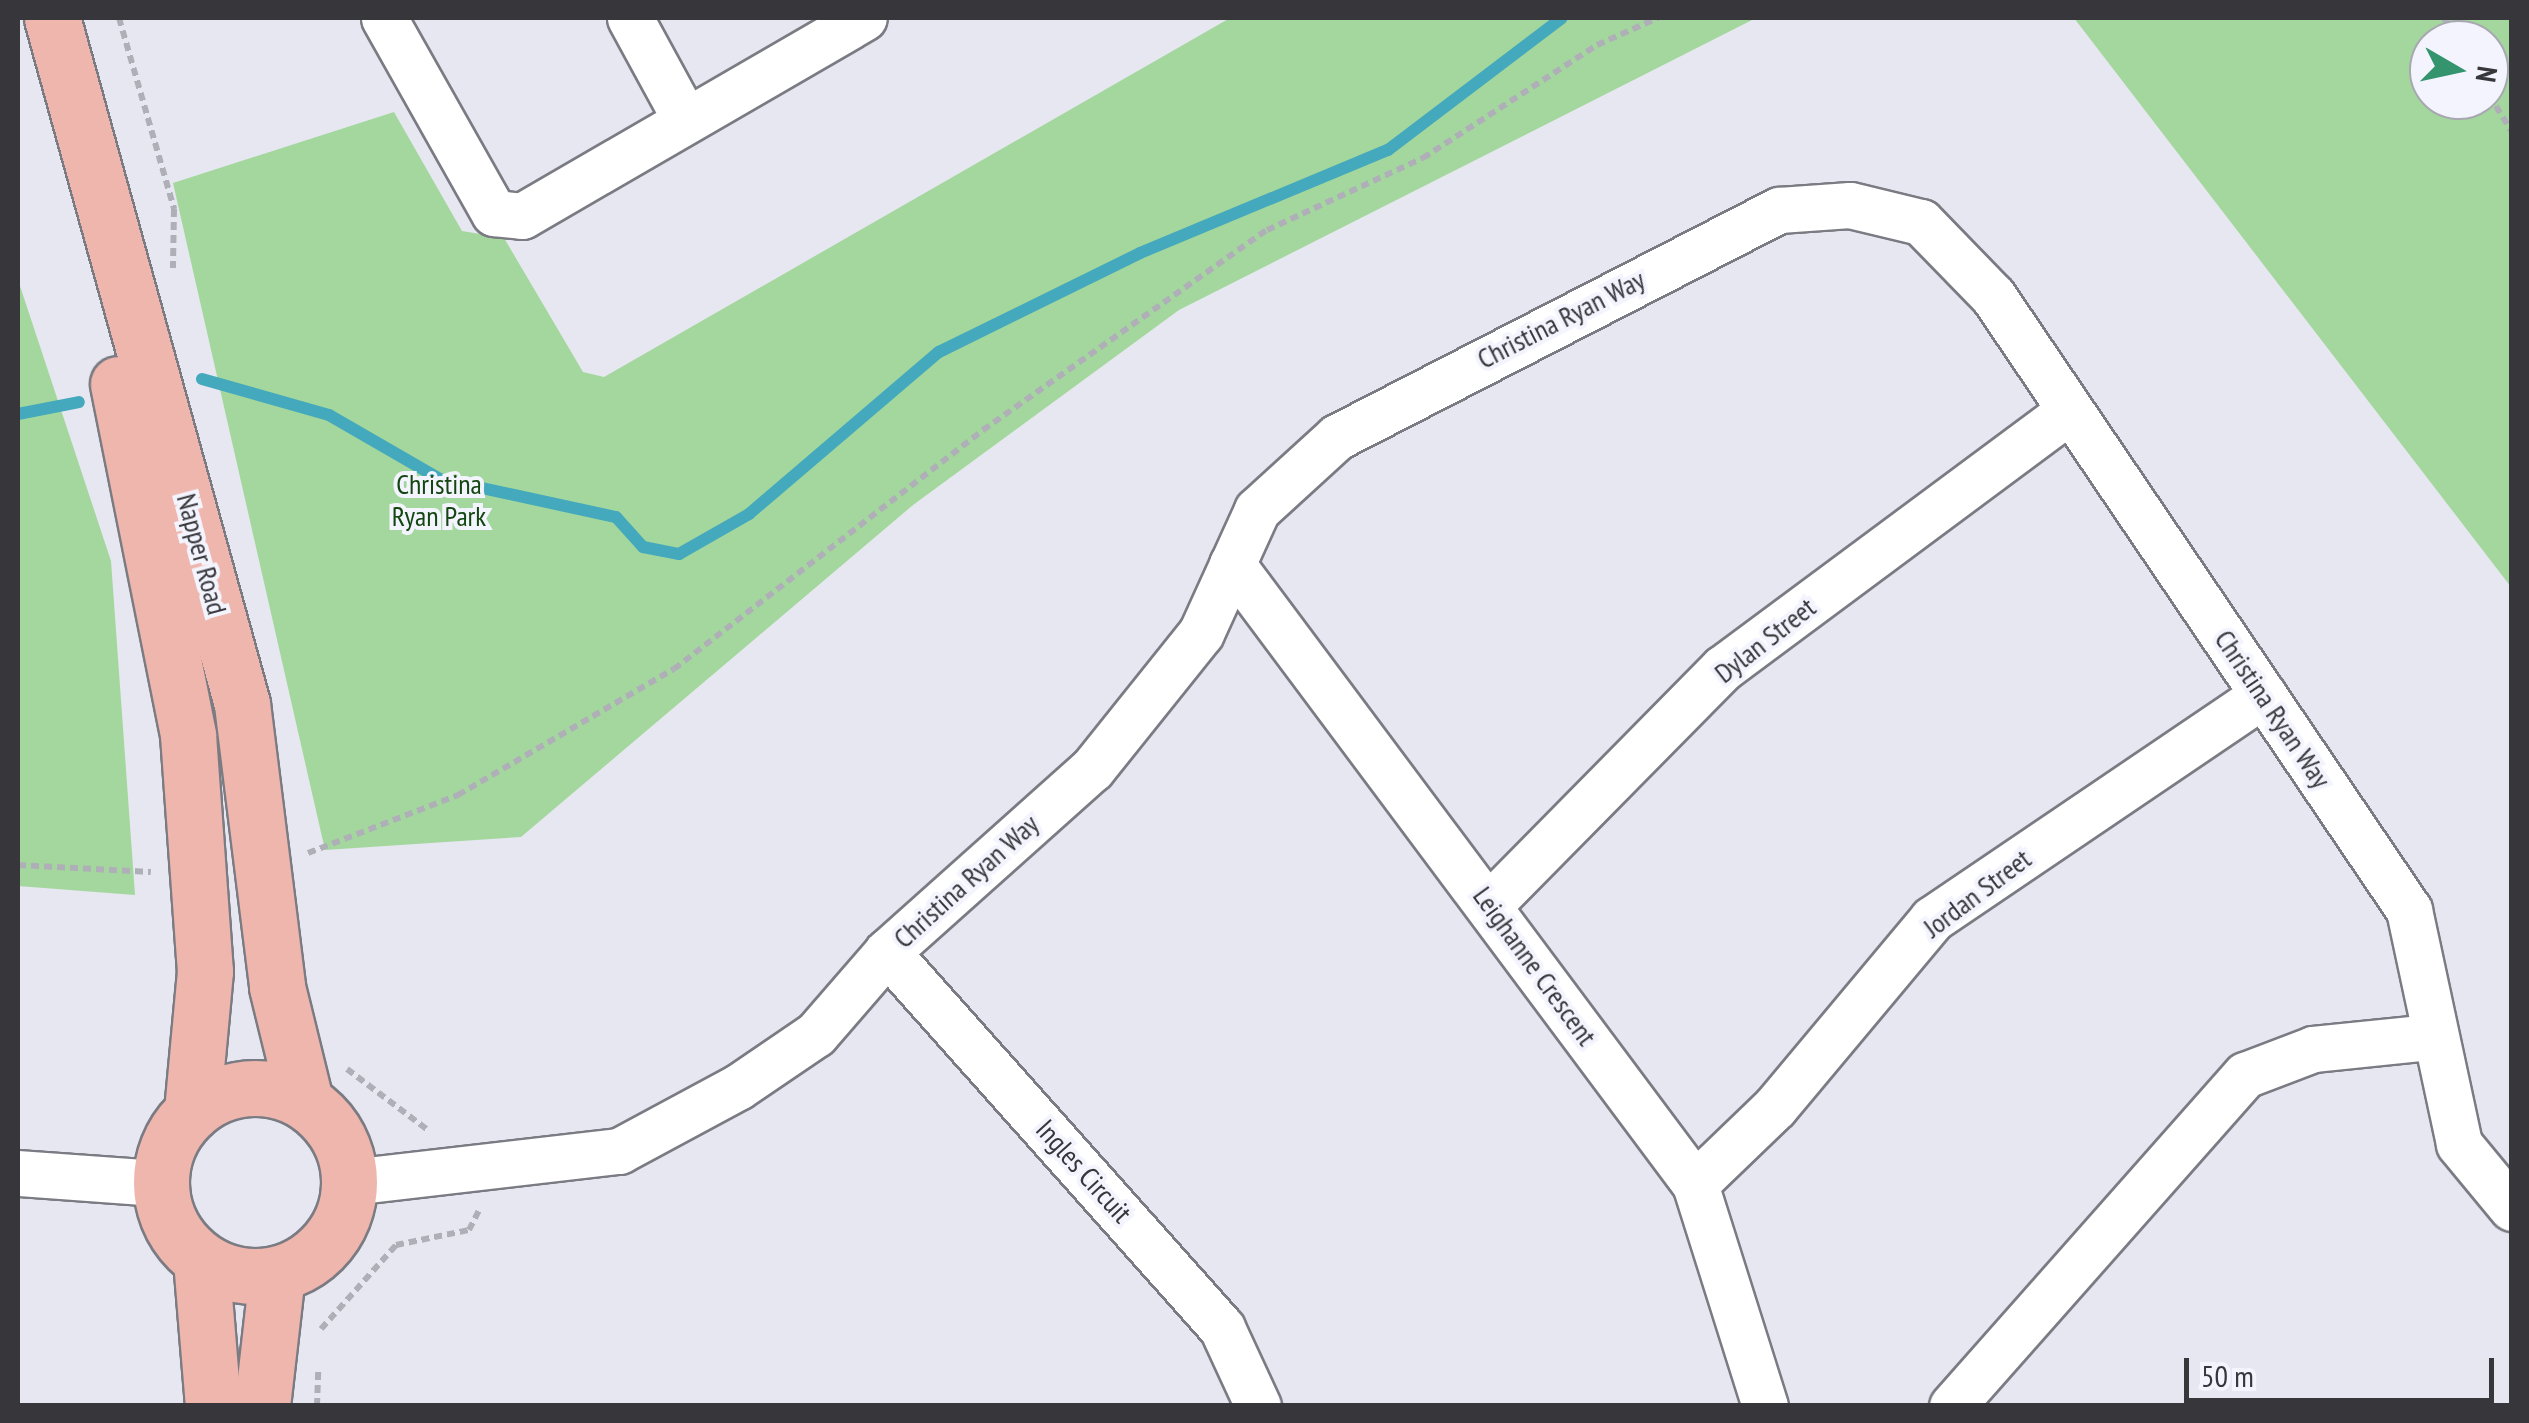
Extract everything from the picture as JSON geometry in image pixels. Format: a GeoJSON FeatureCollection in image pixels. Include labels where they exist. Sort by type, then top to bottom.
{"type":"FeatureCollection","features":[{"type":"Feature","properties":{"kind":"main road","name":"Napper Road"},"geometry":{"type":"LineString","coordinates":[[52,18],[242,704],[277,987],[305,1101]]}},
{"type":"Feature","properties":{"kind":"main road","name":"Napper Road"},"geometry":{"type":"LineString","coordinates":[[18,25],[130,424],[188,735],[202,868],[206,971],[192,1112]]}},
{"type":"Feature","properties":{"kind":"main road"},"geometry":{"type":"LineString","coordinates":[[252,1088],[305,1101],[331,1126],[350,1182],[344,1215],[318,1253],[277,1276],[237,1275],[202,1260],[178,1238],[160,1182],[192,1112],[252,1088]]}},
{"type":"Feature","properties":{"kind":"main road"},"geometry":{"type":"LineString","coordinates":[[202,1260],[213,1406]]}},
{"type":"Feature","properties":{"kind":"main road"},"geometry":{"type":"LineString","coordinates":[[262,1406],[277,1276]]}},
{"type":"Feature","properties":{"kind":"street"},"geometry":{"type":"LineString","coordinates":[[384,18],[494,213],[522,216],[864,18]]}},
{"type":"Feature","properties":{"kind":"street"},"geometry":{"type":"LineString","coordinates":[[630,18],[686,119]]}},
{"type":"Feature","properties":{"kind":"street","name":"Christina Ryan Way"},"geometry":{"type":"LineString","coordinates":[[350,1182],[619,1151],[816,1034],[886,952],[1092,770],[1158,696],[1232,564],[1257,510],[1337,437],[1778,210],[1850,205],[1921,222],[1994,296],[2409,910],[2431,1037],[2459,1144],[2512,1208]]}},
{"type":"Feature","properties":{"kind":"street","name":"Dylan Street"},"geometry":{"type":"LineString","coordinates":[[1490,904],[1723,668],[2070,410]]}},
{"type":"Feature","properties":{"kind":"street","name":"Leighanne Crescent"},"geometry":{"type":"LineString","coordinates":[[1232,564],[1490,904],[1694,1184],[1765,1406]]}},
{"type":"Feature","properties":{"kind":"street","name":"Jordan Street"},"geometry":{"type":"LineString","coordinates":[[1694,1184],[1775,1107],[1932,919],[2264,695]]}},
{"type":"Feature","properties":{"kind":"street","name":"Ingles Circuit"},"geometry":{"type":"LineString","coordinates":[[886,952],[1222,1328],[1258,1406]]}},
{"type":"Feature","properties":{"kind":"street"},"geometry":{"type":"LineString","coordinates":[[1952,1406],[2245,1075],[2313,1049],[2431,1037]]}},
{"type":"Feature","properties":{"kind":"street"},"geometry":{"type":"LineString","coordinates":[[18,1173],[160,1182]]}},
{"type":"Feature","properties":{"kind":"path"},"geometry":{"type":"LineString","coordinates":[[302,856],[458,795],[674,669],[983,430],[1266,230],[1423,158],[1597,46],[1658,18]]}},
{"type":"Feature","properties":{"kind":"path"},"geometry":{"type":"LineString","coordinates":[[18,865],[202,868]]}},
{"type":"Feature","properties":{"kind":"green space","name":"Christina Ryan Park"},"geometry":{"type":"Polygon","coordinates":[[[1230,18],[1756,18],[1179,310],[913,505],[521,837],[325,850],[173,183],[394,112],[462,231],[504,238],[583,372],[604,377],[1230,18]]]}},
{"type":"Feature","properties":{"kind":"green space"},"geometry":{"type":"Polygon","coordinates":[[[2074,18],[2511,18],[2511,587],[2074,18]]]}},
{"type":"Feature","properties":{"kind":"green space"},"geometry":{"type":"Polygon","coordinates":[[[18,280],[111,561],[135,895],[18,886],[18,280]]]}},
{"type":"Feature","properties":{"kind":"waterway"},"geometry":{"type":"LineString","coordinates":[[202,379],[329,415],[440,479],[616,517],[643,547],[679,554],[749,514],[939,352],[1140,253],[1388,150],[1562,18]]}},
{"type":"Feature","properties":{"kind":"waterway"},"geometry":{"type":"LineString","coordinates":[[18,414],[79,402]]}}]}
